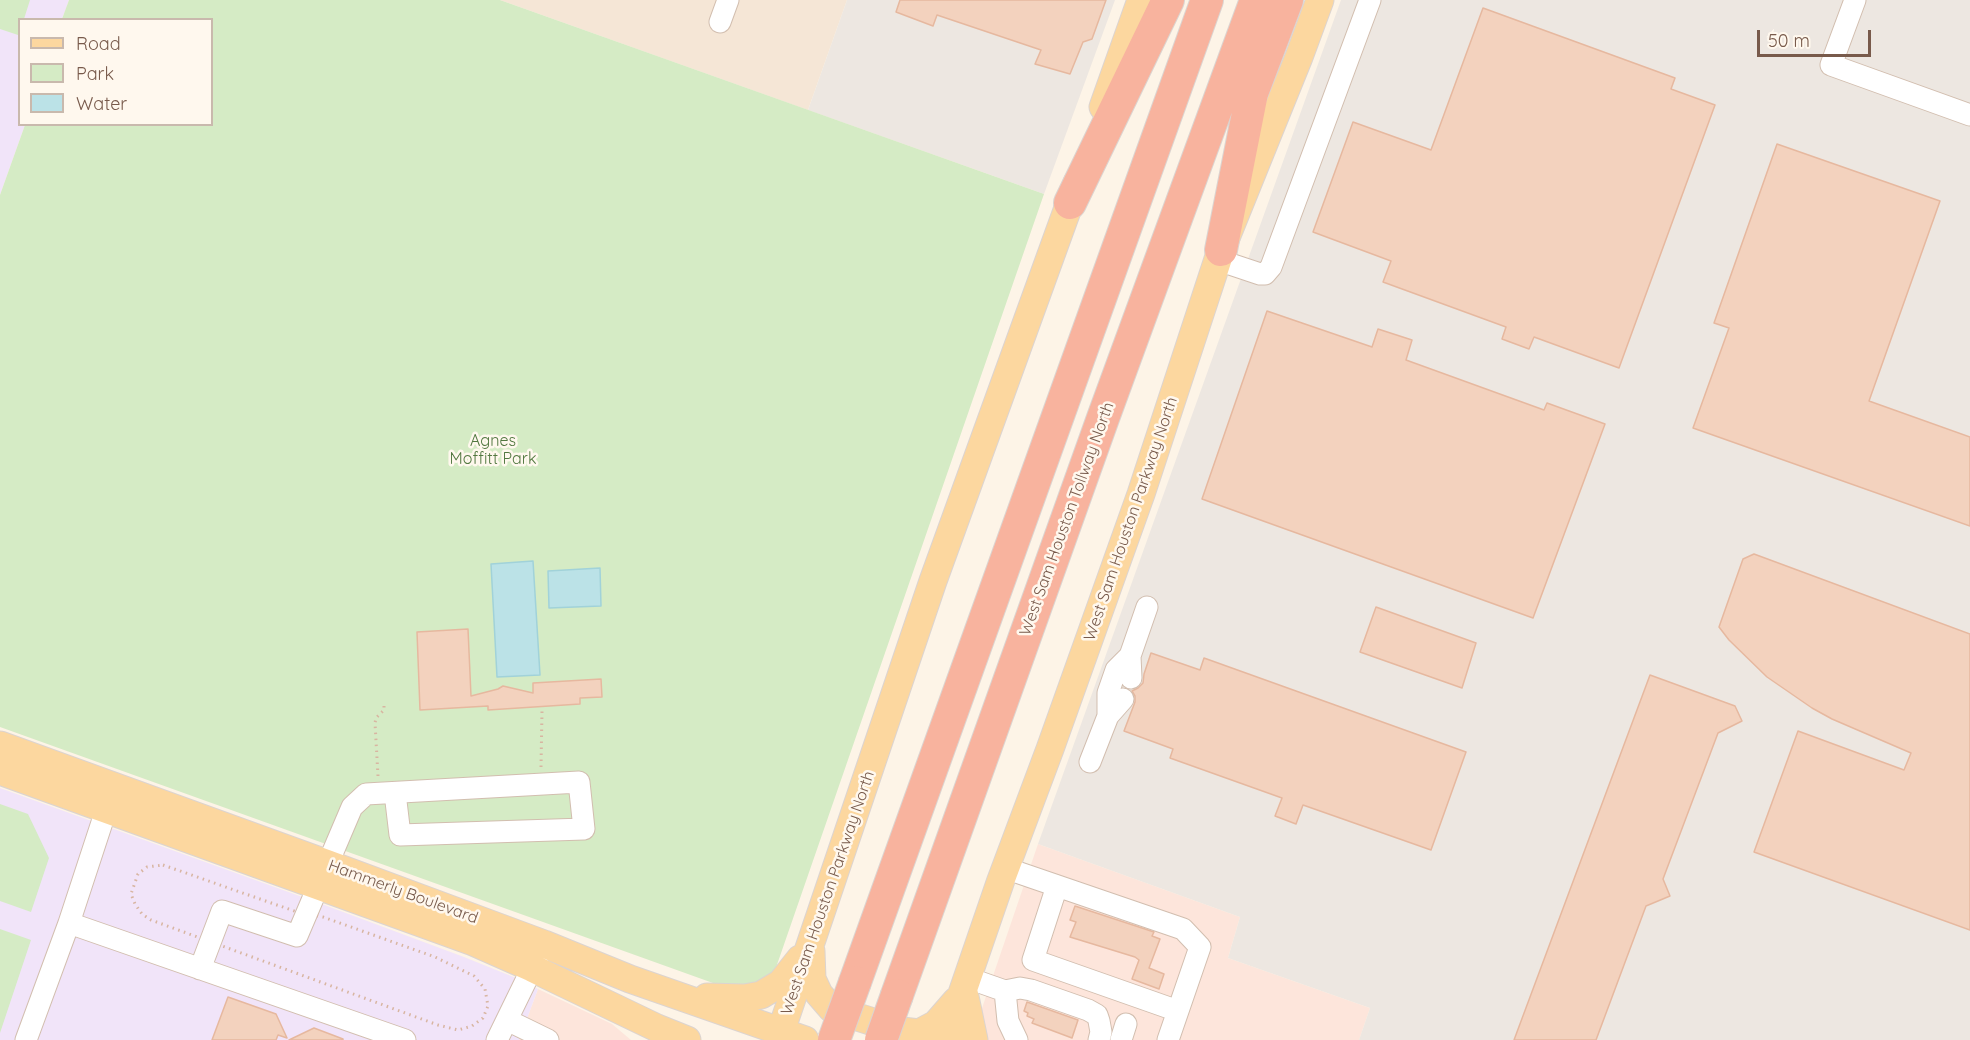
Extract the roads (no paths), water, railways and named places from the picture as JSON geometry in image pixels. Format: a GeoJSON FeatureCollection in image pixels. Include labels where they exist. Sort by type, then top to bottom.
{"type":"FeatureCollection","features":[{"type":"Feature","properties":{"kind":"highway"},"geometry":{"type":"LineString","coordinates":[[1070,203],[1168,0]]}},
{"type":"Feature","properties":{"kind":"highway"},"geometry":{"type":"LineString","coordinates":[[834,1040],[1207,0]]}},
{"type":"Feature","properties":{"kind":"highway","name":"West Sam Houston Tollway North"},"geometry":{"type":"LineString","coordinates":[[881,1040],[1099,429],[1256,0]]}},
{"type":"Feature","properties":{"kind":"highway"},"geometry":{"type":"LineString","coordinates":[[1220,255],[1252,93],[1287,0]]}},
{"type":"Feature","properties":{"kind":"main road","name":"West Sam Houston Parkway North"},"geometry":{"type":"LineString","coordinates":[[788,1037],[810,946],[933,581],[1141,0]]}},
{"type":"Feature","properties":{"kind":"main road","name":"West Sam Houston Parkway North"},"geometry":{"type":"LineString","coordinates":[[946,1040],[1005,868],[1141,494],[1220,255],[1320,0]]}},
{"type":"Feature","properties":{"kind":"main road","name":"Hammerly Boulevard"},"geometry":{"type":"LineString","coordinates":[[0,745],[110,798],[323,875],[471,941],[630,979],[788,1037]]}},
{"type":"Feature","properties":{"kind":"main road","name":"Hammerly Boulevard"},"geometry":{"type":"LineString","coordinates":[[0,771],[110,798]]}},
{"type":"Feature","properties":{"kind":"main road"},"geometry":{"type":"LineString","coordinates":[[810,946],[812,979],[819,994],[832,1009],[902,1032],[919,1033],[936,1024],[966,985]]}},
{"type":"Feature","properties":{"kind":"main road"},"geometry":{"type":"LineString","coordinates":[[678,996],[745,998],[761,995],[781,983],[810,946]]}},
{"type":"Feature","properties":{"kind":"main road","name":"Hammerly Boulevard"},"geometry":{"type":"LineString","coordinates":[[538,956],[654,1034],[687,1040]]}},
{"type":"Feature","properties":{"kind":"main road"},"geometry":{"type":"LineString","coordinates":[[966,985],[974,1040]]}},
{"type":"Feature","properties":{"kind":"street"},"geometry":{"type":"LineString","coordinates":[[720,22],[728,0]]}},
{"type":"Feature","properties":{"kind":"street"},"geometry":{"type":"LineString","coordinates":[[1220,255],[1260,274],[1265,274],[1271,267],[1371,0]]}},
{"type":"Feature","properties":{"kind":"street"},"geometry":{"type":"LineString","coordinates":[[1855,0],[1831,64],[1970,115]]}},
{"type":"Feature","properties":{"kind":"street"},"geometry":{"type":"LineString","coordinates":[[1131,678],[1130,656],[1147,607]]}},
{"type":"Feature","properties":{"kind":"street"},"geometry":{"type":"LineString","coordinates":[[1108,716],[1108,693],[1116,670],[1130,656]]}},
{"type":"Feature","properties":{"kind":"street"},"geometry":{"type":"LineString","coordinates":[[1090,762],[1108,716],[1123,699]]}},
{"type":"Feature","properties":{"kind":"street"},"geometry":{"type":"LineString","coordinates":[[200,969],[222,911],[297,936],[352,807],[366,794],[579,782],[584,829],[400,836],[387,793]]}},
{"type":"Feature","properties":{"kind":"street"},"geometry":{"type":"LineString","coordinates":[[26,1040],[69,923],[110,798]]}},
{"type":"Feature","properties":{"kind":"street"},"geometry":{"type":"LineString","coordinates":[[1005,868],[1183,929],[1189,935],[1200,947],[1168,1040]]}},
{"type":"Feature","properties":{"kind":"street"},"geometry":{"type":"LineString","coordinates":[[1057,886],[1033,960],[1178,1011]]}},
{"type":"Feature","properties":{"kind":"street"},"geometry":{"type":"LineString","coordinates":[[69,923],[405,1040]]}},
{"type":"Feature","properties":{"kind":"street"},"geometry":{"type":"LineString","coordinates":[[497,1040],[538,956]]}},
{"type":"Feature","properties":{"kind":"street"},"geometry":{"type":"LineString","coordinates":[[966,985],[1005,991],[1020,988],[1031,990],[1088,1010],[1097,1015],[1101,1032],[1099,1040]]}},
{"type":"Feature","properties":{"kind":"street"},"geometry":{"type":"LineString","coordinates":[[1005,991],[1008,1021],[1017,1040]]}},
{"type":"Feature","properties":{"kind":"street"},"geometry":{"type":"LineString","coordinates":[[507,1020],[548,1040]]}},
{"type":"Feature","properties":{"kind":"water"},"geometry":{"type":"Polygon","coordinates":[[[533,561],[540,675],[497,677],[491,564],[533,561]]]}},
{"type":"Feature","properties":{"kind":"water"},"geometry":{"type":"Polygon","coordinates":[[[600,568],[601,606],[549,608],[548,571],[600,568]]]}},
{"type":"Feature","properties":{"kind":"park label","name":"Agnes Moffitt Park"},"geometry":{"type":"Point","coordinates":[493,450]}}]}
